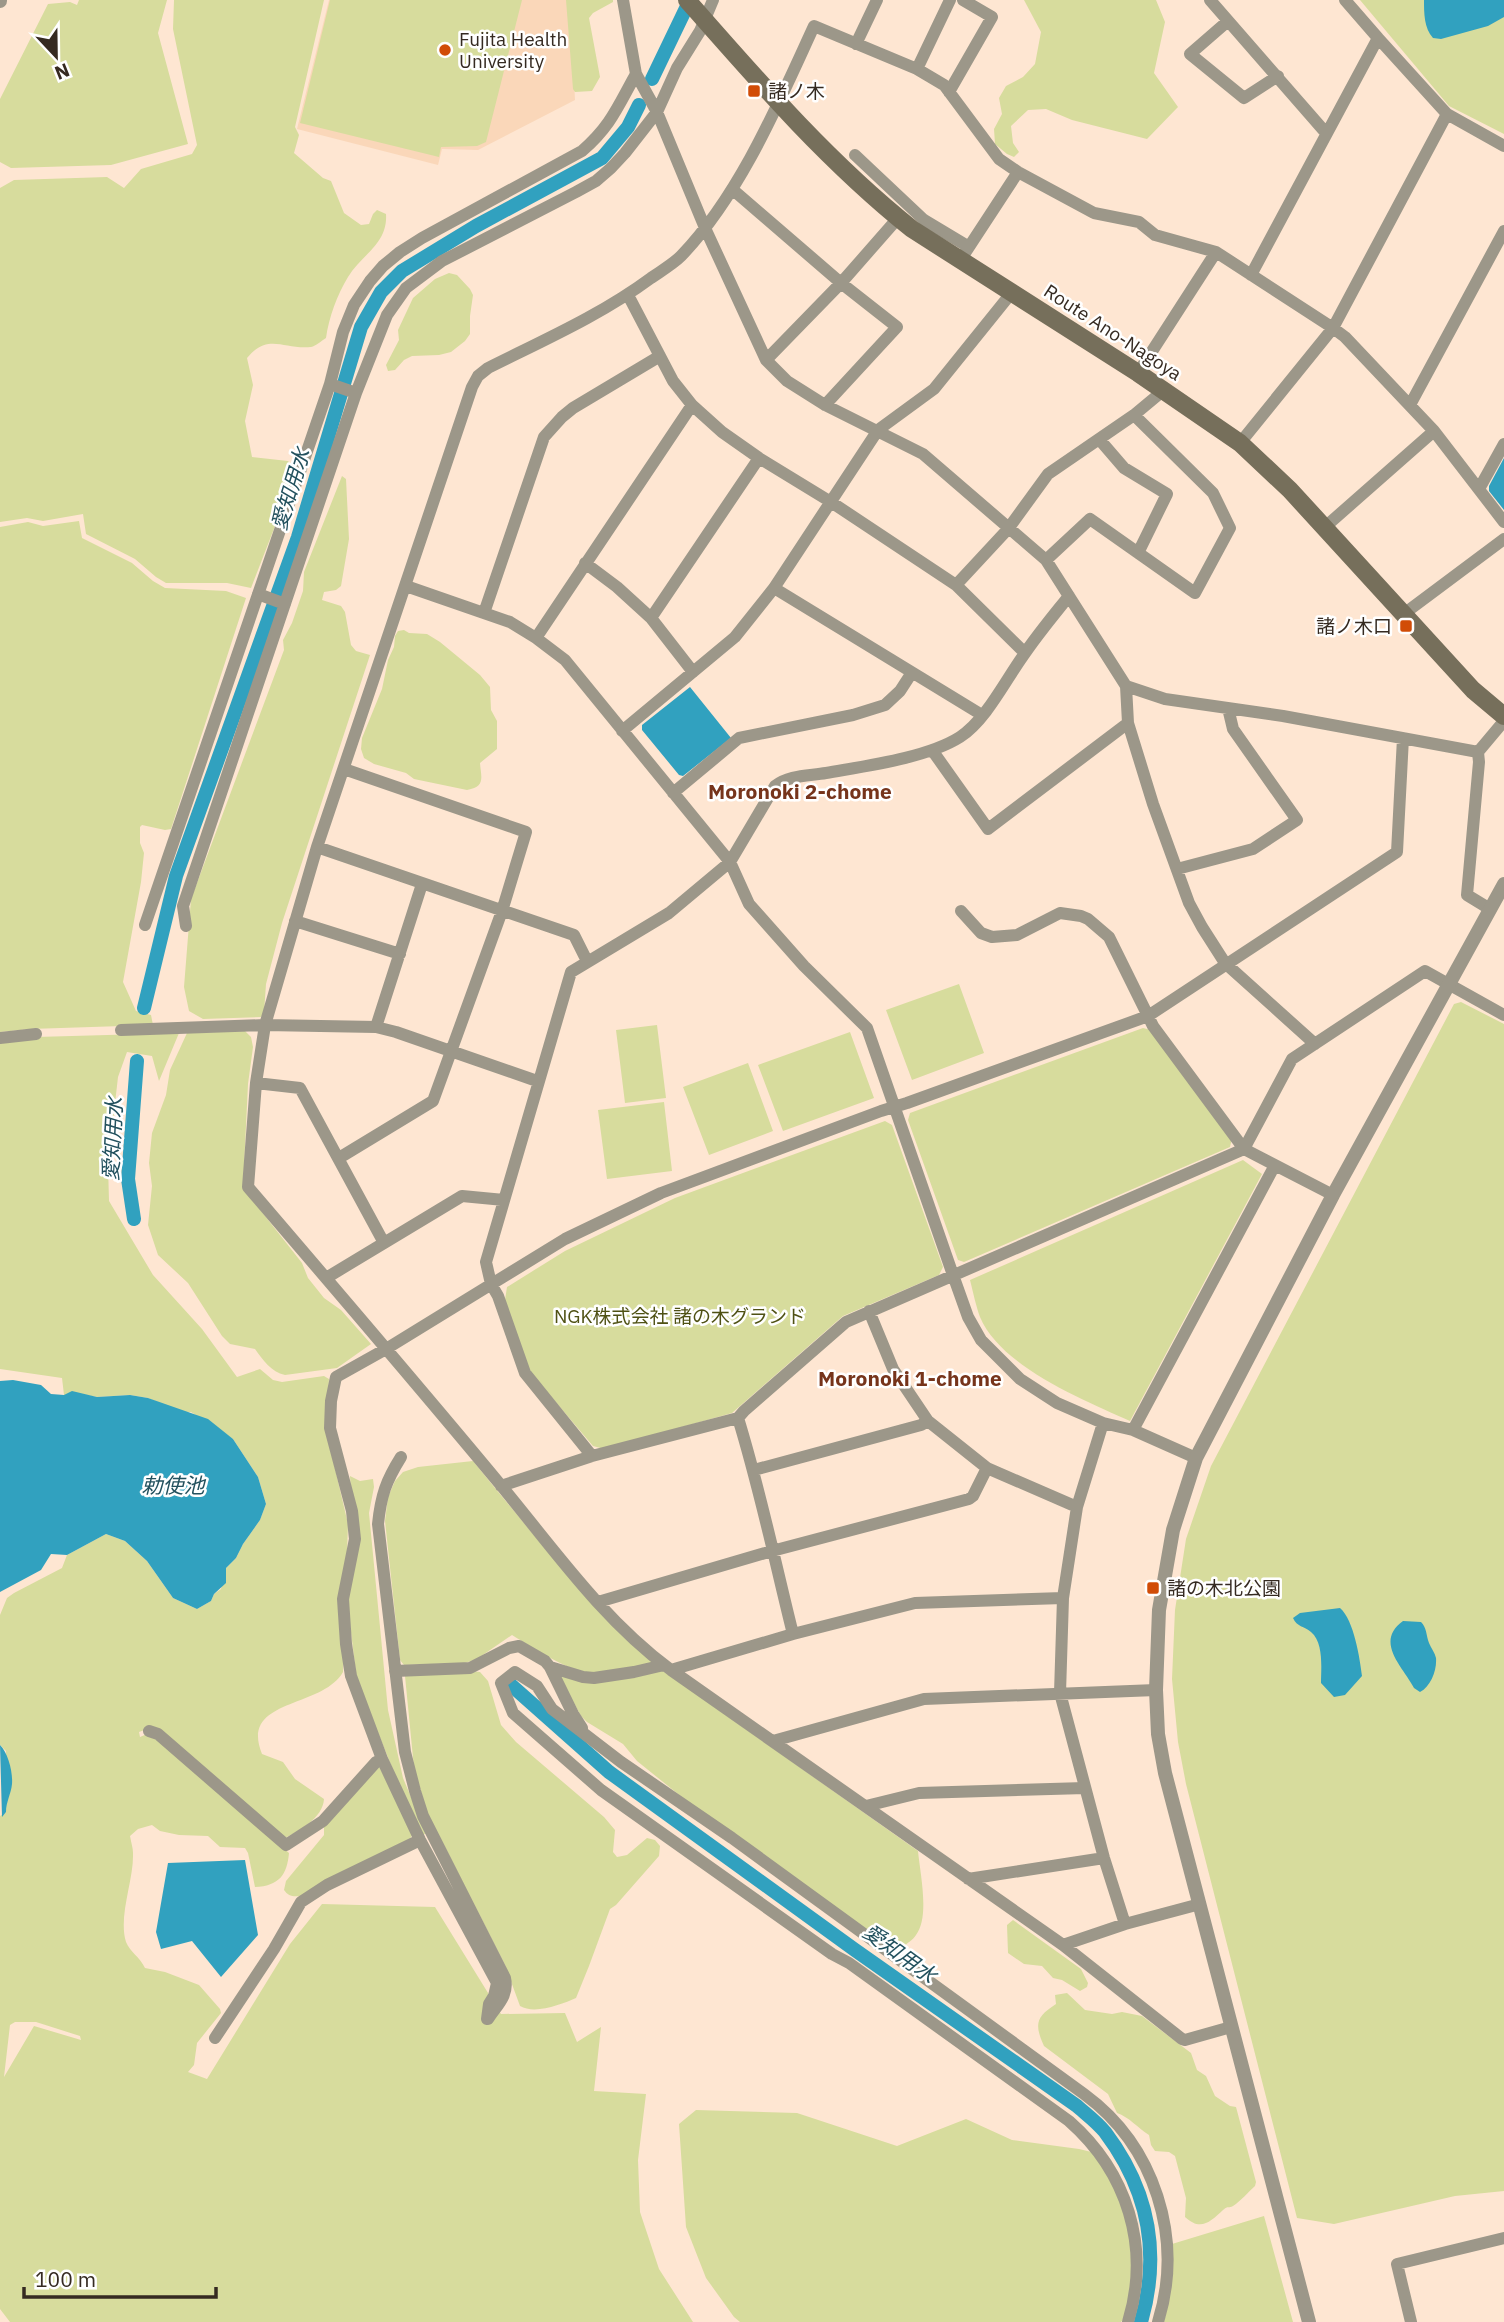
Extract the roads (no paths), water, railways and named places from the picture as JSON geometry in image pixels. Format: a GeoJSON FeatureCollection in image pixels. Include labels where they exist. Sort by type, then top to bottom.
{"type":"FeatureCollection","features":[{"type":"Feature","properties":{"kind":"main road","name":"Route Ano-Nagoya"},"geometry":{"type":"LineString","coordinates":[[687,0],[847,175],[898,218],[965,253],[1013,292],[1240,443],[1325,527],[1474,690],[1504,716]]}},
{"type":"Feature","properties":{"kind":"street"},"geometry":{"type":"LineString","coordinates":[[622,0],[636,74],[657,112],[705,228],[766,360],[788,382],[825,405],[923,454],[1046,560],[1126,686],[1128,723],[1153,804],[1189,903],[1225,963],[1315,1044]]}},
{"type":"Feature","properties":{"kind":"street"},"geometry":{"type":"LineString","coordinates":[[186,926],[183,906],[282,603],[355,393],[387,315],[406,288],[442,261],[596,181],[625,153],[657,112],[713,0]]}},
{"type":"Feature","properties":{"kind":"street"},"geometry":{"type":"LineString","coordinates":[[856,44],[877,0]]}},
{"type":"Feature","properties":{"kind":"street"},"geometry":{"type":"LineString","coordinates":[[917,69],[950,0]]}},
{"type":"Feature","properties":{"kind":"street"},"geometry":{"type":"LineString","coordinates":[[948,92],[992,17],[963,0]]}},
{"type":"Feature","properties":{"kind":"street"},"geometry":{"type":"LineString","coordinates":[[1210,0],[1326,133]]}},
{"type":"Feature","properties":{"kind":"street"},"geometry":{"type":"LineString","coordinates":[[1345,0],[1447,114],[1504,146]]}},
{"type":"Feature","properties":{"kind":"street"},"geometry":{"type":"LineString","coordinates":[[1228,21],[1190,54],[1244,98],[1278,76]]}},
{"type":"Feature","properties":{"kind":"street"},"geometry":{"type":"LineString","coordinates":[[1231,2027],[1182,2039],[1063,1945],[636,1643],[552,1550],[248,1186],[256,1083],[265,1025],[317,847],[472,387],[478,376],[488,368],[628,295],[680,257],[705,228],[732,189],[779,102],[814,26],[917,69],[944,85],[999,159],[1018,172],[1094,213],[1139,222],[1155,235],[1216,252],[1333,328],[1345,337],[1434,431],[1504,522]]}},
{"type":"Feature","properties":{"kind":"street"},"geometry":{"type":"LineString","coordinates":[[1251,275],[1378,37]]}},
{"type":"Feature","properties":{"kind":"street"},"geometry":{"type":"LineString","coordinates":[[145,925],[332,385],[343,332],[354,304],[383,266],[400,251],[582,151],[599,136],[614,116],[636,74]]}},
{"type":"Feature","properties":{"kind":"street"},"geometry":{"type":"LineString","coordinates":[[1240,443],[1333,328],[1447,114]]}},
{"type":"Feature","properties":{"kind":"street"},"geometry":{"type":"LineString","coordinates":[[855,155],[965,253],[1018,172]]}},
{"type":"Feature","properties":{"kind":"street"},"geometry":{"type":"LineString","coordinates":[[732,189],[841,283],[897,327],[825,405]]}},
{"type":"Feature","properties":{"kind":"street"},"geometry":{"type":"LineString","coordinates":[[766,360],[841,283],[898,218]]}},
{"type":"Feature","properties":{"kind":"street"},"geometry":{"type":"LineString","coordinates":[[1410,405],[1504,231]]}},
{"type":"Feature","properties":{"kind":"street"},"geometry":{"type":"LineString","coordinates":[[1138,373],[1216,252]]}},
{"type":"Feature","properties":{"kind":"street"},"geometry":{"type":"LineString","coordinates":[[622,731],[736,637],[774,587],[878,430],[934,389],[1013,292]]}},
{"type":"Feature","properties":{"kind":"street"},"geometry":{"type":"LineString","coordinates":[[628,295],[673,381],[692,405],[722,432],[759,458],[956,585],[1025,653]]}},
{"type":"Feature","properties":{"kind":"street"},"geometry":{"type":"LineString","coordinates":[[484,613],[544,437],[573,408],[660,356]]}},
{"type":"Feature","properties":{"kind":"street"},"geometry":{"type":"LineString","coordinates":[[332,385],[355,393]]}},
{"type":"Feature","properties":{"kind":"street"},"geometry":{"type":"LineString","coordinates":[[956,585],[1008,529],[1048,474],[1134,415],[1164,390]]}},
{"type":"Feature","properties":{"kind":"street"},"geometry":{"type":"LineString","coordinates":[[536,638],[692,405]]}},
{"type":"Feature","properties":{"kind":"street"},"geometry":{"type":"LineString","coordinates":[[1046,560],[1090,519],[1195,593],[1230,528],[1213,493],[1134,415]]}},
{"type":"Feature","properties":{"kind":"street"},"geometry":{"type":"LineString","coordinates":[[1325,527],[1434,431]]}},
{"type":"Feature","properties":{"kind":"street"},"geometry":{"type":"LineString","coordinates":[[1099,439],[1124,468],[1167,494],[1138,553]]}},
{"type":"Feature","properties":{"kind":"street"},"geometry":{"type":"LineString","coordinates":[[1479,489],[1504,446]]}},
{"type":"Feature","properties":{"kind":"street"},"geometry":{"type":"LineString","coordinates":[[651,618],[759,458]]}},
{"type":"Feature","properties":{"kind":"street"},"geometry":{"type":"LineString","coordinates":[[1405,613],[1504,539]]}},
{"type":"Feature","properties":{"kind":"street"},"geometry":{"type":"LineString","coordinates":[[585,563],[651,618],[693,672]]}},
{"type":"Feature","properties":{"kind":"street"},"geometry":{"type":"LineString","coordinates":[[406,586],[510,622],[565,660],[730,862],[749,904],[804,966],[867,1028],[968,1317],[981,1340],[1020,1379],[1057,1403],[1103,1423],[1133,1430],[1196,1458]]}},
{"type":"Feature","properties":{"kind":"street"},"geometry":{"type":"LineString","coordinates":[[774,587],[911,674],[982,715]]}},
{"type":"Feature","properties":{"kind":"street"},"geometry":{"type":"LineString","coordinates":[[260,594],[282,603]]}},
{"type":"Feature","properties":{"kind":"street"},"geometry":{"type":"LineString","coordinates":[[592,1456],[525,1373],[498,1296],[491,1284],[486,1262],[571,972],[669,914],[730,862],[775,786],[783,779],[826,773],[932,750],[960,737],[982,715],[1069,596]]}},
{"type":"Feature","properties":{"kind":"street"},"geometry":{"type":"LineString","coordinates":[[673,793],[739,738],[853,715],[885,705],[900,691],[911,674]]}},
{"type":"Feature","properties":{"kind":"street"},"geometry":{"type":"LineString","coordinates":[[1126,686],[1165,699],[1478,752]]}},
{"type":"Feature","properties":{"kind":"street"},"geometry":{"type":"LineString","coordinates":[[1177,869],[1254,849],[1297,820],[1233,729],[1228,708]]}},
{"type":"Feature","properties":{"kind":"street"},"geometry":{"type":"LineString","coordinates":[[1490,909],[1467,895],[1478,752],[1504,721]]}},
{"type":"Feature","properties":{"kind":"street"},"geometry":{"type":"LineString","coordinates":[[932,750],[988,829],[1128,723]]}},
{"type":"Feature","properties":{"kind":"street"},"geometry":{"type":"LineString","coordinates":[[401,1457],[380,1498],[378,1524],[405,1752],[423,1816],[505,1978],[507,1986],[504,1997],[487,2019],[496,1983],[420,1840],[382,1759],[351,1676],[343,1599],[355,1539],[352,1511],[330,1428],[331,1401],[336,1377],[565,1239],[661,1193],[1148,1016],[1397,852],[1403,738]]}},
{"type":"Feature","properties":{"kind":"street"},"geometry":{"type":"LineString","coordinates":[[339,1158],[433,1101],[502,911],[526,832],[344,769]]}},
{"type":"Feature","properties":{"kind":"street"},"geometry":{"type":"LineString","coordinates":[[317,847],[574,935],[587,961]]}},
{"type":"Feature","properties":{"kind":"street"},"geometry":{"type":"LineString","coordinates":[[376,1027],[422,884]]}},
{"type":"Feature","properties":{"kind":"street"},"geometry":{"type":"LineString","coordinates":[[1309,2322],[1165,1773],[1158,1734],[1156,1690],[1159,1610],[1173,1530],[1196,1458],[1333,1195],[1504,884]]}},
{"type":"Feature","properties":{"kind":"street"},"geometry":{"type":"LineString","coordinates":[[961,911],[981,933],[992,937],[1017,935],[1060,913],[1088,919],[1109,937],[1153,1026],[1244,1149],[1333,1195]]}},
{"type":"Feature","properties":{"kind":"street"},"geometry":{"type":"LineString","coordinates":[[295,920],[400,954]]}},
{"type":"Feature","properties":{"kind":"street"},"geometry":{"type":"LineString","coordinates":[[501,1486],[592,1456],[738,1418],[846,1322],[1244,1149],[1292,1059],[1425,971],[1504,1015]]}},
{"type":"Feature","properties":{"kind":"street"},"geometry":{"type":"LineString","coordinates":[[121,1030],[265,1025],[376,1027],[537,1081]]}},
{"type":"Feature","properties":{"kind":"street"},"geometry":{"type":"LineString","coordinates":[[0,1038],[36,1034]]}},
{"type":"Feature","properties":{"kind":"street"},"geometry":{"type":"LineString","coordinates":[[256,1083],[300,1088],[384,1243]]}},
{"type":"Feature","properties":{"kind":"street"},"geometry":{"type":"LineString","coordinates":[[1133,1430],[1275,1165]]}},
{"type":"Feature","properties":{"kind":"street"},"geometry":{"type":"LineString","coordinates":[[326,1278],[462,1196],[504,1200]]}},
{"type":"Feature","properties":{"kind":"street"},"geometry":{"type":"LineString","coordinates":[[869,1311],[893,1369],[928,1421],[988,1468],[1077,1507]]}},
{"type":"Feature","properties":{"kind":"street"},"geometry":{"type":"LineString","coordinates":[[738,1418],[754,1470],[793,1634]]}},
{"type":"Feature","properties":{"kind":"street"},"geometry":{"type":"LineString","coordinates":[[754,1470],[922,1425],[928,1421]]}},
{"type":"Feature","properties":{"kind":"street"},"geometry":{"type":"LineString","coordinates":[[1103,1423],[1077,1507],[1063,1598],[1060,1693],[1104,1858],[1125,1924]]}},
{"type":"Feature","properties":{"kind":"street"},"geometry":{"type":"LineString","coordinates":[[598,1602],[772,1550],[969,1499],[988,1468]]}},
{"type":"Feature","properties":{"kind":"street"},"geometry":{"type":"LineString","coordinates":[[550,1667],[594,1678],[668,1667],[915,1603],[1063,1598]]}},
{"type":"Feature","properties":{"kind":"street"},"geometry":{"type":"LineString","coordinates":[[395,1671],[470,1668],[509,1648],[519,1646],[545,1661],[550,1667],[573,1714],[587,1734]]}},
{"type":"Feature","properties":{"kind":"street"},"geometry":{"type":"LineString","coordinates":[[1128,2322],[1138,2273],[1133,2223],[1107,2163],[1086,2135],[849,1963],[601,1790],[513,1713],[501,1684],[515,1672],[537,1686],[552,1709],[571,1725],[732,1838],[1110,2115],[1129,2138],[1148,2170],[1161,2206],[1167,2240],[1168,2277],[1158,2322]]}},
{"type":"Feature","properties":{"kind":"street"},"geometry":{"type":"LineString","coordinates":[[773,1741],[924,1699],[1156,1690]]}},
{"type":"Feature","properties":{"kind":"street"},"geometry":{"type":"LineString","coordinates":[[149,1731],[158,1734],[286,1845],[323,1821],[376,1762],[382,1759]]}},
{"type":"Feature","properties":{"kind":"street"},"geometry":{"type":"LineString","coordinates":[[866,1807],[919,1793],[1085,1788]]}},
{"type":"Feature","properties":{"kind":"street"},"geometry":{"type":"LineString","coordinates":[[215,2038],[302,1902],[327,1885],[420,1840]]}},
{"type":"Feature","properties":{"kind":"street"},"geometry":{"type":"LineString","coordinates":[[968,1879],[1104,1858]]}},
{"type":"Feature","properties":{"kind":"street"},"geometry":{"type":"LineString","coordinates":[[1063,1945],[1125,1924],[1200,1904]]}},
{"type":"Feature","properties":{"kind":"street"},"geometry":{"type":"LineString","coordinates":[[1411,2322],[1397,2264],[1504,2238]]}},
{"type":"Feature","properties":{"kind":"water"},"geometry":{"type":"Polygon","coordinates":[[[1424,0],[1504,0],[1504,17],[1488,26],[1441,39],[1433,38],[1426,25],[1424,0]]]}},
{"type":"Feature","properties":{"kind":"water"},"geometry":{"type":"Polygon","coordinates":[[[1504,458],[1504,510],[1489,491],[1489,486],[1504,458]]]}},
{"type":"Feature","properties":{"kind":"water"},"geometry":{"type":"Polygon","coordinates":[[[690,687],[731,738],[683,776],[679,775],[642,730],[642,725],[690,687]]]}},
{"type":"Feature","properties":{"kind":"water","name":"勅使池"},"geometry":{"type":"Polygon","coordinates":[[[13,1380],[41,1385],[51,1394],[64,1395],[72,1391],[97,1397],[130,1395],[148,1398],[208,1419],[233,1439],[258,1477],[266,1504],[260,1520],[236,1558],[226,1568],[226,1583],[214,1594],[211,1601],[197,1609],[173,1598],[147,1561],[125,1541],[106,1534],[67,1555],[51,1554],[41,1570],[0,1592],[0,1381],[13,1380]]]}},
{"type":"Feature","properties":{"kind":"water"},"geometry":{"type":"Polygon","coordinates":[[[1340,1608],[1353,1630],[1362,1676],[1345,1695],[1334,1697],[1321,1683],[1318,1642],[1293,1618],[1300,1613],[1340,1608]]]}},
{"type":"Feature","properties":{"kind":"water"},"geometry":{"type":"Polygon","coordinates":[[[1403,1621],[1421,1622],[1436,1658],[1432,1677],[1420,1692],[1414,1688],[1398,1663],[1391,1646],[1391,1637],[1403,1621]]]}},
{"type":"Feature","properties":{"kind":"water"},"geometry":{"type":"Polygon","coordinates":[[[0,1745],[8,1758],[12,1779],[6,1812],[2,1817],[0,1745]]]}},
{"type":"Feature","properties":{"kind":"water"},"geometry":{"type":"Polygon","coordinates":[[[245,1860],[258,1935],[221,1977],[192,1941],[161,1949],[156,1932],[168,1863],[245,1860]]]}},
{"type":"Feature","properties":{"kind":"waterway","name":"愛知用水"},"geometry":{"type":"LineString","coordinates":[[652,79],[690,0]]}},
{"type":"Feature","properties":{"kind":"waterway","name":"愛知用水"},"geometry":{"type":"LineString","coordinates":[[144,1008],[176,876],[298,537],[361,327],[381,292],[402,271],[476,226],[602,158],[628,127],[639,105]]}},
{"type":"Feature","properties":{"kind":"waterway","name":"愛知用水"},"geometry":{"type":"LineString","coordinates":[[134,1219],[128,1179],[137,1061]]}},
{"type":"Feature","properties":{"kind":"waterway","name":"愛知用水"},"geometry":{"type":"LineString","coordinates":[[511,1685],[609,1772],[1077,2106],[1099,2125],[1132,2176],[1147,2222],[1150,2271],[1141,2322]]}},
{"type":"Feature","properties":{"kind":"place","name":"Fujita Health University"},"geometry":{"type":"Point","coordinates":[445,50]}},
{"type":"Feature","properties":{"kind":"place","name":"諸ノ木"},"geometry":{"type":"Point","coordinates":[754,91]}},
{"type":"Feature","properties":{"kind":"place","name":"諸ノ木口"},"geometry":{"type":"Point","coordinates":[1406,626]}},
{"type":"Feature","properties":{"kind":"place","name":"諸の木北公園"},"geometry":{"type":"Point","coordinates":[1153,1588]}},
{"type":"Feature","properties":{"kind":"district","name":"Moronoki 2-chome"},"geometry":{"type":"Point","coordinates":[800,791]}},
{"type":"Feature","properties":{"kind":"district","name":"Moronoki 1-chome"},"geometry":{"type":"Point","coordinates":[910,1378]}},
{"type":"Feature","properties":{"kind":"park label","name":"NGK株式会社 諸の木グランド"},"geometry":{"type":"Point","coordinates":[680,1316]}}]}
